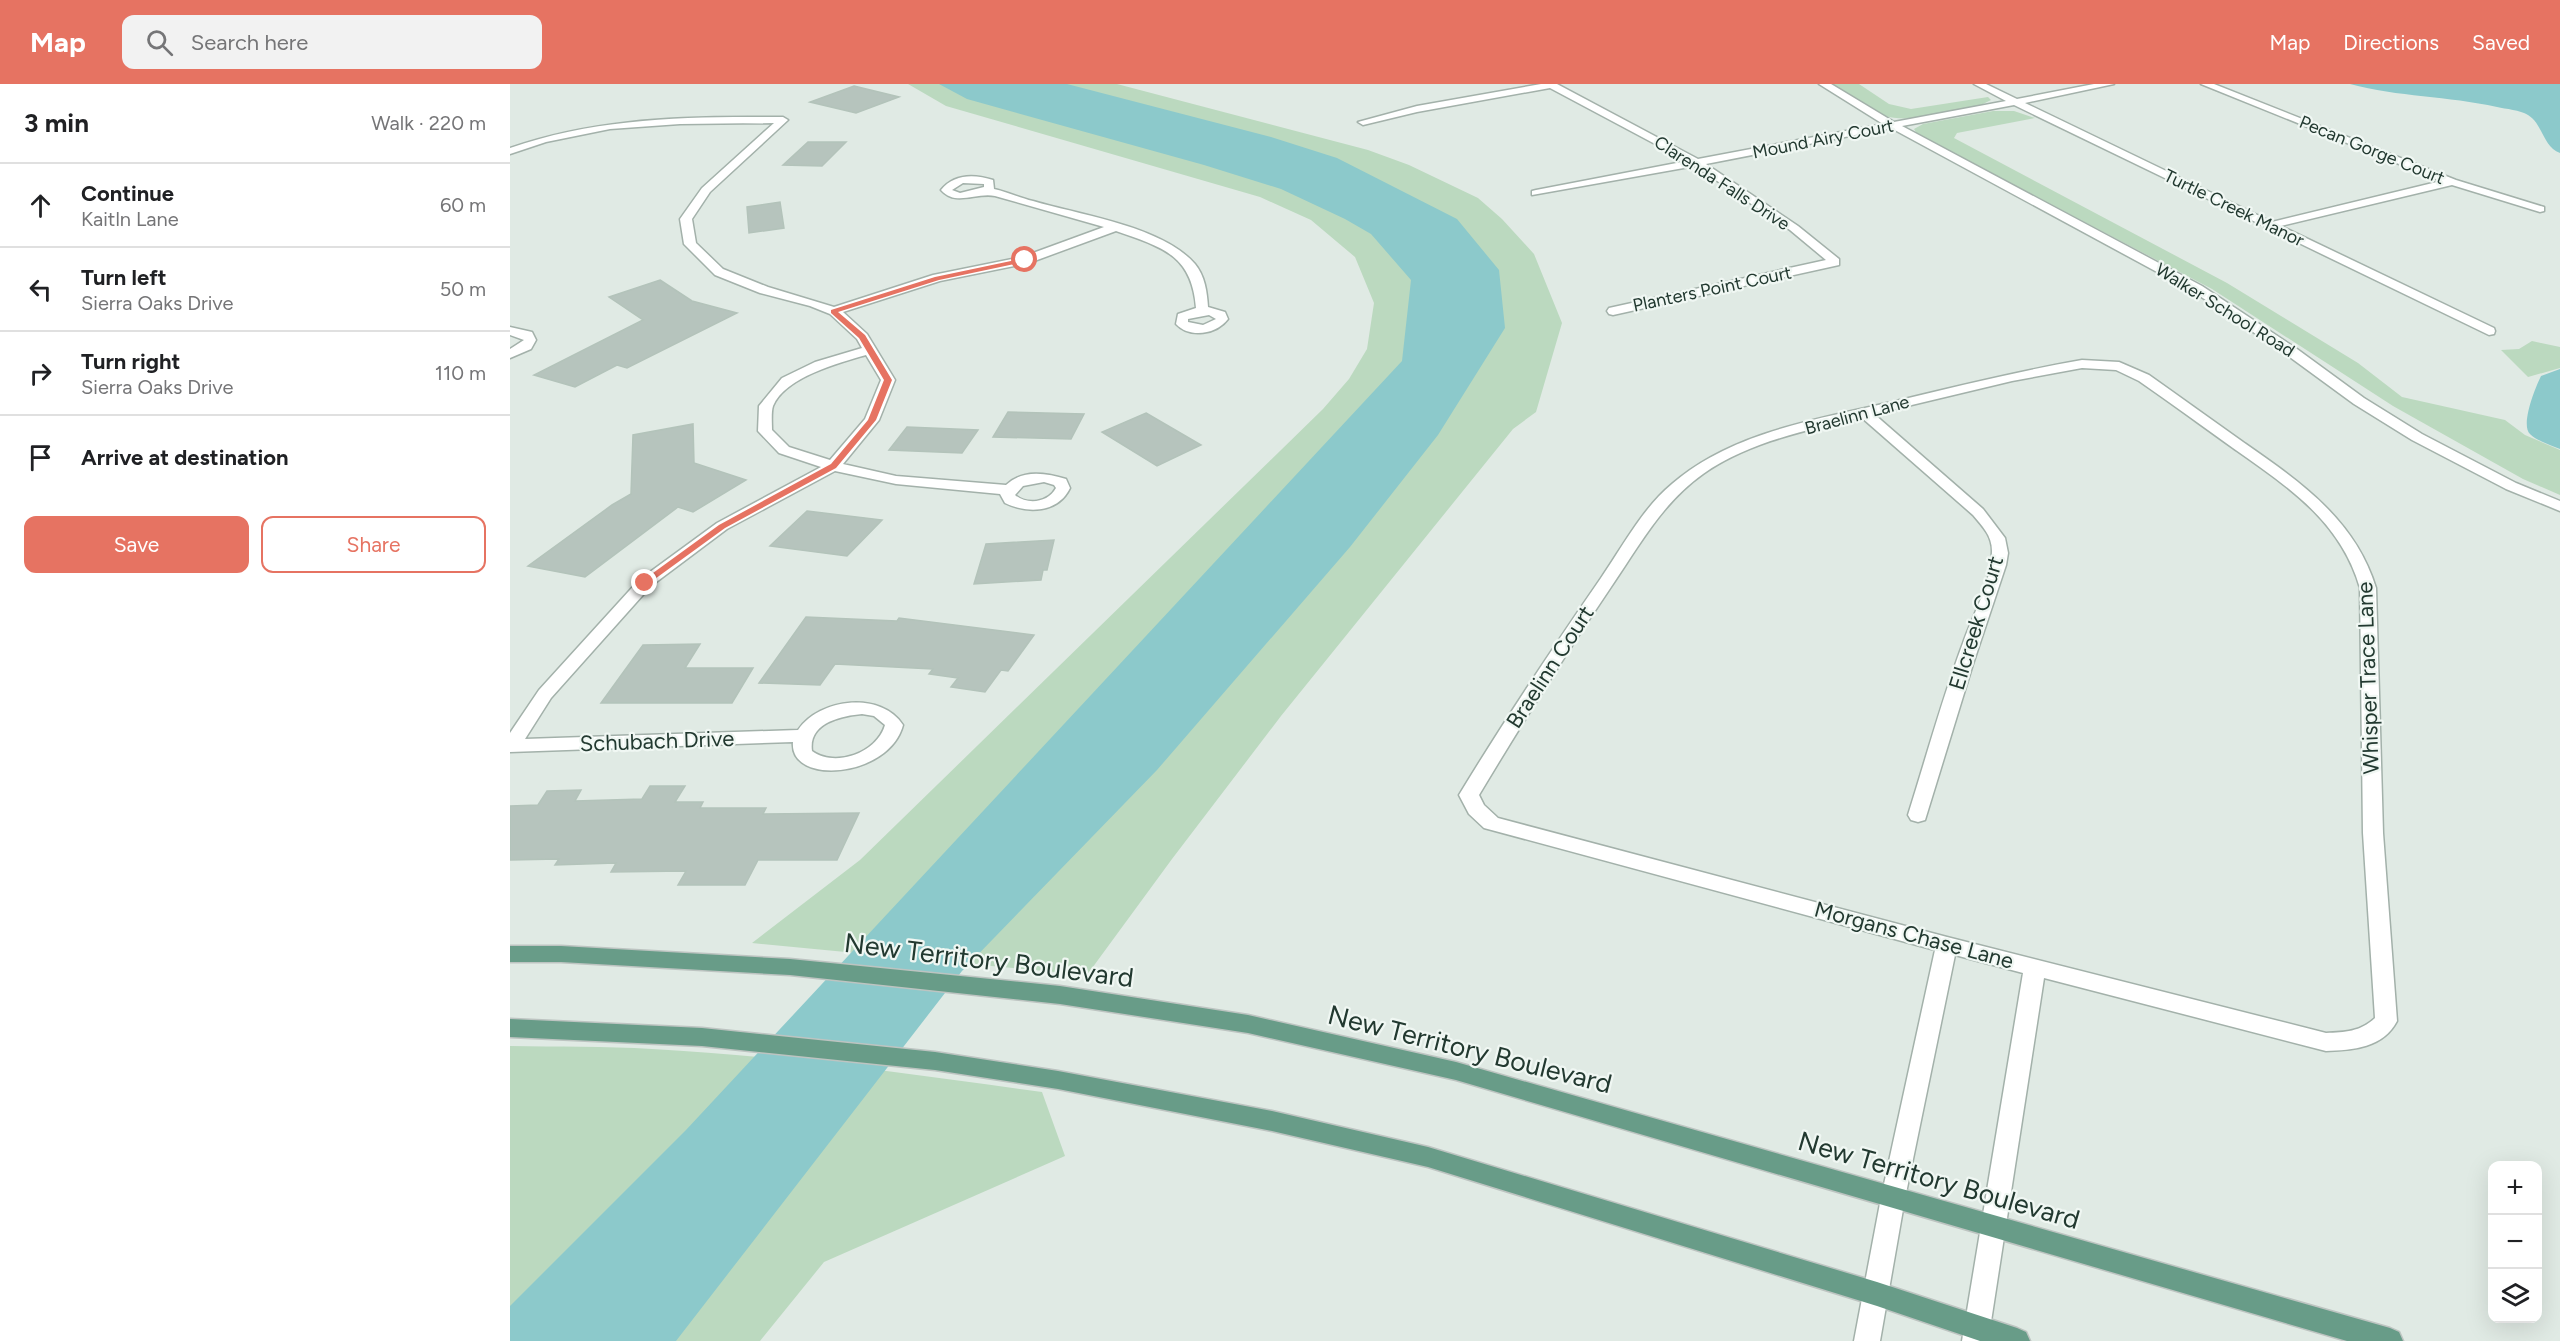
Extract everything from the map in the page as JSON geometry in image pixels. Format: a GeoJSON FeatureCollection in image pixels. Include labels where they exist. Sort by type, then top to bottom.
{"type":"FeatureCollection","features":[{"type":"Feature","properties":{"kind":"main road","name":"New Territory Boulevard"},"geometry":{"type":"LineString","coordinates":[[510,954],[561,954],[790,967],[1060,995],[1248,1024],[1456,1071],[2390,1341]]}},
{"type":"Feature","properties":{"kind":"main road"},"geometry":{"type":"LineString","coordinates":[[510,1028],[702,1037],[935,1061],[1058,1080],[1261,1119],[1428,1158],[1877,1294],[1976,1335],[2017,1341]]}},
{"type":"Feature","properties":{"kind":"street","name":"Walker School Road"},"geometry":{"type":"LineString","coordinates":[[1824,84],[1892,125],[2198,289],[2292,351],[2359,400],[2417,437],[2511,486],[2560,506]]}},
{"type":"Feature","properties":{"kind":"street","name":"Turtle Creek Manor"},"geometry":{"type":"LineString","coordinates":[[1979,84],[2488,332]]}},
{"type":"Feature","properties":{"kind":"street","name":"Mound Airy Court"},"geometry":{"type":"LineString","coordinates":[[1536,193],[2109,84]]}},
{"type":"Feature","properties":{"kind":"street","name":"Pecan Gorge Court"},"geometry":{"type":"LineString","coordinates":[[2206,84],[2452,182],[2540,208]]}},
{"type":"Feature","properties":{"kind":"street"},"geometry":{"type":"LineString","coordinates":[[1363,122],[1452,102],[1551,85]]}},
{"type":"Feature","properties":{"kind":"street","name":"Clarenda Falls Drive"},"geometry":{"type":"LineString","coordinates":[[1551,85],[1698,163],[1794,228],[1835,262],[1812,267]]}},
{"type":"Feature","properties":{"kind":"street"},"geometry":{"type":"LineString","coordinates":[[510,746],[545,694],[645,583],[722,526],[833,466],[872,420],[888,380],[862,337],[834,311],[814,303],[764,290],[719,272],[690,244],[686,219],[706,190],[783,120],[669,121],[630,124],[569,134],[512,149]]}},
{"type":"Feature","properties":{"kind":"street"},"geometry":{"type":"LineString","coordinates":[[2272,225],[2452,182]]}},
{"type":"Feature","properties":{"kind":"street"},"geometry":{"type":"LineString","coordinates":[[985,191],[1116,227],[1172,250],[1190,266],[1200,288],[1202,311]]}},
{"type":"Feature","properties":{"kind":"street"},"geometry":{"type":"LineString","coordinates":[[834,311],[937,278],[1025,260],[1116,227]]}},
{"type":"Feature","properties":{"kind":"street","name":"Planters Point Court"},"geometry":{"type":"LineString","coordinates":[[1613,311],[1812,267]]}},
{"type":"Feature","properties":{"kind":"street"},"geometry":{"type":"LineString","coordinates":[[510,331],[528,335],[530,340],[526,346],[510,354]]}},
{"type":"Feature","properties":{"kind":"street"},"geometry":{"type":"LineString","coordinates":[[868,350],[820,365],[788,381],[766,406],[765,431],[784,450],[833,466],[896,480],[1010,490]]}},
{"type":"Feature","properties":{"kind":"street","name":"Braelinn Lane"},"geometry":{"type":"LineString","coordinates":[[1643,529],[1676,488],[1703,469],[1762,442],[1864,413],[2057,368],[2082,364],[2101,365]]}},
{"type":"Feature","properties":{"kind":"street","name":"Whisper Trace Lane"},"geometry":{"type":"LineString","coordinates":[[2101,365],[2119,366],[2144,378],[2289,481],[2321,509],[2342,532],[2364,569],[2368,588],[2373,833],[2385,1021],[2374,1035],[2359,1041]]}},
{"type":"Feature","properties":{"kind":"street","name":"Ellcreek Court"},"geometry":{"type":"LineString","coordinates":[[1864,413],[1978,512],[1992,526],[1999,542],[2000,558],[1996,574],[1971,644],[1918,814]]}},
{"type":"Feature","properties":{"kind":"street","name":"Braelinn Court"},"geometry":{"type":"LineString","coordinates":[[1476,809],[1469,795],[1550,663],[1643,529]]}},
{"type":"Feature","properties":{"kind":"street"},"geometry":{"type":"LineString","coordinates":[[853,709],[878,710],[889,716],[894,725],[891,736],[876,752],[850,763],[832,765],[816,763],[806,756],[801,747],[804,736],[813,725],[828,716],[853,709]]}},
{"type":"Feature","properties":{"kind":"street","name":"Schubach Drive"},"geometry":{"type":"LineString","coordinates":[[510,746],[804,736]]}},
{"type":"Feature","properties":{"kind":"street","name":"Morgans Chase Lane"},"geometry":{"type":"LineString","coordinates":[[1476,809],[1491,823],[1947,945],[2326,1042],[2359,1041]]}},
{"type":"Feature","properties":{"kind":"street"},"geometry":{"type":"LineString","coordinates":[[1867,1341],[1893,1198],[1947,945]]}},
{"type":"Feature","properties":{"kind":"street"},"geometry":{"type":"LineString","coordinates":[[1976,1335],[2036,967]]}},
{"type":"Feature","properties":{"kind":"green space"},"geometry":{"type":"Polygon","coordinates":[[[908,84],[1117,84],[1368,150],[1409,165],[1478,198],[1502,219],[1534,254],[1562,323],[1536,412],[1513,429],[1281,716],[1087,975],[752,943],[860,860],[1323,409],[1349,379],[1367,349],[1374,303],[1355,257],[1311,220],[1260,197],[946,106],[908,84]]]}},
{"type":"Feature","properties":{"kind":"green space"},"geometry":{"type":"Polygon","coordinates":[[[1829,84],[1859,84],[1889,104],[1911,109],[1988,97],[1991,100],[1981,105],[1932,115],[1896,118],[1884,116],[1829,84]]]}},
{"type":"Feature","properties":{"kind":"green space"},"geometry":{"type":"Polygon","coordinates":[[[1993,111],[2014,111],[2035,118],[1957,133],[1954,138],[2227,283],[2358,363],[2402,397],[2505,420],[2525,435],[2560,450],[2560,495],[2523,479],[2393,406],[2212,289],[1917,134],[1914,129],[1923,124],[1993,111]]]}},
{"type":"Feature","properties":{"kind":"green space"},"geometry":{"type":"Polygon","coordinates":[[[2532,341],[2560,347],[2560,368],[2528,377],[2501,350],[2519,349],[2532,341]]]}},
{"type":"Feature","properties":{"kind":"green space"},"geometry":{"type":"Polygon","coordinates":[[[510,1046],[634,1048],[750,1056],[896,1072],[1042,1092],[1065,1156],[824,1262],[760,1341],[510,1341],[510,1046]]]}},
{"type":"Feature","properties":{"kind":"water"},"geometry":{"type":"Polygon","coordinates":[[[939,84],[1067,84],[1271,137],[1337,158],[1457,219],[1499,270],[1505,328],[1438,435],[1350,547],[1157,770],[962,971],[676,1341],[510,1341],[510,1306],[686,1130],[1402,361],[1411,280],[1371,234],[1281,189],[1204,165],[967,99],[939,84]]]}},
{"type":"Feature","properties":{"kind":"water"},"geometry":{"type":"Polygon","coordinates":[[[2350,84],[2560,84],[2560,153],[2546,141],[2533,119],[2521,112],[2479,103],[2386,92],[2350,84]]]}},
{"type":"Feature","properties":{"kind":"water"},"geometry":{"type":"Polygon","coordinates":[[[2560,369],[2560,449],[2530,434],[2527,423],[2530,405],[2541,376],[2560,369]]]}},
{"type":"Feature","properties":{"kind":"building"},"geometry":{"type":"Polygon","coordinates":[[[854,86],[899,97],[856,113],[810,102],[854,86]]]}},
{"type":"Feature","properties":{"kind":"building"},"geometry":{"type":"Polygon","coordinates":[[[808,142],[846,142],[822,166],[783,165],[808,142]]]}},
{"type":"Feature","properties":{"kind":"building"},"geometry":{"type":"Polygon","coordinates":[[[780,202],[784,228],[749,233],[747,207],[780,202]]]}},
{"type":"Feature","properties":{"kind":"building"},"geometry":{"type":"Polygon","coordinates":[[[660,280],[692,301],[737,313],[627,368],[617,365],[575,387],[534,375],[643,320],[609,297],[660,280]]]}},
{"type":"Feature","properties":{"kind":"building"},"geometry":{"type":"Polygon","coordinates":[[[1008,412],[1084,414],[1071,439],[993,437],[1008,412]]]}},
{"type":"Feature","properties":{"kind":"building"},"geometry":{"type":"Polygon","coordinates":[[[1146,413],[1201,445],[1157,466],[1102,432],[1146,413]]]}},
{"type":"Feature","properties":{"kind":"building"},"geometry":{"type":"Polygon","coordinates":[[[693,424],[694,463],[746,480],[693,512],[678,507],[585,577],[528,566],[612,505],[631,494],[633,435],[693,424]]]}},
{"type":"Feature","properties":{"kind":"building"},"geometry":{"type":"Polygon","coordinates":[[[907,427],[978,430],[962,453],[889,450],[907,427]]]}},
{"type":"Feature","properties":{"kind":"building"},"geometry":{"type":"Polygon","coordinates":[[[807,511],[882,520],[847,556],[770,546],[807,511]]]}},
{"type":"Feature","properties":{"kind":"building"},"geometry":{"type":"Polygon","coordinates":[[[1054,540],[1047,570],[1043,570],[1041,580],[974,584],[986,544],[1054,540]]]}},
{"type":"Feature","properties":{"kind":"building"},"geometry":{"type":"Polygon","coordinates":[[[806,617],[897,621],[899,618],[1034,635],[1008,671],[1001,670],[985,692],[951,687],[958,678],[929,674],[933,669],[835,664],[820,685],[759,683],[806,617]]]}},
{"type":"Feature","properties":{"kind":"building"},"geometry":{"type":"Polygon","coordinates":[[[700,644],[685,668],[753,668],[732,703],[601,703],[643,645],[700,644]]]}},
{"type":"Feature","properties":{"kind":"building"},"geometry":{"type":"Polygon","coordinates":[[[650,786],[685,786],[675,802],[703,802],[700,808],[766,808],[763,814],[859,813],[837,860],[758,860],[745,885],[678,885],[686,871],[611,872],[616,863],[555,865],[559,859],[510,860],[510,806],[538,805],[547,791],[581,790],[575,801],[642,799],[650,786]]]}},
{"type":"Feature","properties":{"kind":"route"},"geometry":{"type":"LineString","coordinates":[[645,583],[722,526],[833,466],[872,420],[888,380],[862,337],[834,311],[937,278],[1025,260]]}}]}
